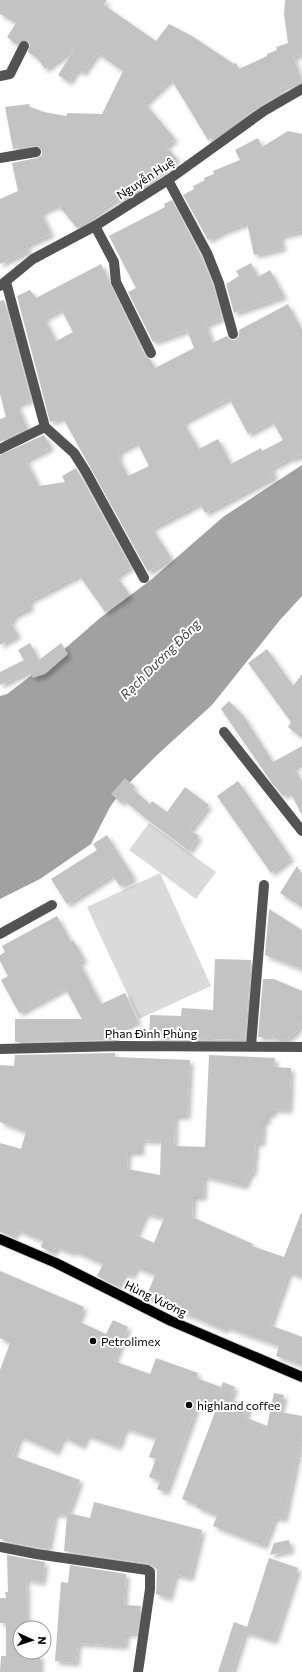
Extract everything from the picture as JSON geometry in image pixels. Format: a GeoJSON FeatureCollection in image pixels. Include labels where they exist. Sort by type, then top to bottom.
{"type":"FeatureCollection","features":[{"type":"Feature","properties":{"kind":"main road","name":"Hùng Vương"},"geometry":{"type":"LineString","coordinates":[[0,1239],[56,1263],[171,1321],[302,1377]]}},
{"type":"Feature","properties":{"kind":"street"},"geometry":{"type":"LineString","coordinates":[[0,76],[10,74],[24,46]]}},
{"type":"Feature","properties":{"kind":"street","name":"Nguyễn Huệ"},"geometry":{"type":"LineString","coordinates":[[3,284],[33,259],[95,226],[168,180],[264,111],[302,89]]}},
{"type":"Feature","properties":{"kind":"street"},"geometry":{"type":"LineString","coordinates":[[0,158],[36,152]]}},
{"type":"Feature","properties":{"kind":"street"},"geometry":{"type":"LineString","coordinates":[[168,180],[206,253],[219,283],[233,334]]}},
{"type":"Feature","properties":{"kind":"street"},"geometry":{"type":"LineString","coordinates":[[95,226],[114,262],[116,282],[151,353]]}},
{"type":"Feature","properties":{"kind":"street"},"geometry":{"type":"LineString","coordinates":[[3,284],[45,427],[74,453],[144,578]]}},
{"type":"Feature","properties":{"kind":"street"},"geometry":{"type":"LineString","coordinates":[[0,449],[45,427]]}},
{"type":"Feature","properties":{"kind":"street"},"geometry":{"type":"LineString","coordinates":[[224,732],[302,831]]}},
{"type":"Feature","properties":{"kind":"street"},"geometry":{"type":"LineString","coordinates":[[251,1046],[264,885]]}},
{"type":"Feature","properties":{"kind":"street"},"geometry":{"type":"LineString","coordinates":[[0,934],[52,905]]}},
{"type":"Feature","properties":{"kind":"street","name":"Phan Đình Phùng"},"geometry":{"type":"LineString","coordinates":[[0,1049],[121,1046],[302,1047]]}},
{"type":"Feature","properties":{"kind":"street"},"geometry":{"type":"LineString","coordinates":[[0,1547],[36,1554],[147,1570],[150,1572],[149,1597],[138,1672]]}},
{"type":"Feature","properties":{"kind":"shaded area"},"geometry":{"type":"Polygon","coordinates":[[[149,823],[216,872],[196,899],[129,850],[149,823]]]}},
{"type":"Feature","properties":{"kind":"shaded area"},"geometry":{"type":"Polygon","coordinates":[[[160,873],[211,986],[139,1019],[87,907],[160,873]]]}},
{"type":"Feature","properties":{"kind":"water","name":"Rạch Dương Đông"},"geometry":{"type":"Polygon","coordinates":[[[302,465],[302,596],[280,620],[212,705],[157,755],[122,790],[110,807],[91,844],[40,879],[0,899],[0,696],[7,694],[53,659],[100,618],[152,579],[223,517],[302,465]]]}},
{"type":"Feature","properties":{"kind":"building"},"geometry":{"type":"Polygon","coordinates":[[[0,0],[107,0],[104,5],[156,41],[169,24],[192,36],[234,64],[236,63],[239,69],[267,56],[267,54],[277,50],[276,47],[288,43],[284,14],[285,0],[302,0],[302,54],[293,57],[302,81],[280,89],[282,93],[208,140],[171,79],[145,103],[175,139],[166,146],[177,159],[128,197],[126,195],[118,202],[116,199],[77,228],[58,205],[41,212],[51,234],[26,245],[29,250],[0,264],[0,199],[18,191],[12,163],[37,158],[42,155],[41,148],[35,146],[13,149],[5,107],[29,104],[30,107],[44,112],[66,116],[68,113],[102,114],[123,71],[97,53],[83,73],[77,69],[69,82],[58,75],[75,48],[45,69],[38,59],[28,52],[30,45],[27,40],[21,40],[17,45],[7,37],[16,23],[0,14],[0,0]]]}},
{"type":"Feature","properties":{"kind":"building"},"geometry":{"type":"Polygon","coordinates":[[[288,131],[302,134],[302,231],[280,236],[283,248],[254,255],[247,223],[224,231],[208,240],[183,195],[194,189],[193,186],[205,180],[204,178],[214,174],[213,171],[240,160],[235,150],[258,138],[262,147],[288,131]]]}},
{"type":"Feature","properties":{"kind":"building"},"geometry":{"type":"Polygon","coordinates":[[[172,200],[201,256],[213,285],[222,318],[206,324],[212,343],[227,336],[231,340],[235,340],[239,336],[239,330],[288,304],[302,330],[302,454],[293,459],[292,457],[271,468],[275,476],[205,513],[200,503],[152,528],[171,558],[148,572],[63,418],[50,422],[17,296],[30,290],[36,298],[101,264],[145,356],[150,359],[155,368],[194,348],[187,330],[153,342],[128,292],[136,288],[109,236],[165,207],[164,204],[172,200]],[[61,309],[44,318],[56,341],[73,332],[61,309]],[[229,398],[183,422],[199,449],[218,439],[231,464],[261,448],[262,451],[283,440],[272,421],[248,434],[229,398]],[[137,442],[118,452],[120,456],[118,457],[128,476],[149,466],[137,442]]]}},
{"type":"Feature","properties":{"kind":"building"},"geometry":{"type":"Polygon","coordinates":[[[251,263],[258,277],[270,270],[284,296],[234,313],[226,284],[239,276],[236,271],[251,263]]]}},
{"type":"Feature","properties":{"kind":"building"},"geometry":{"type":"Polygon","coordinates":[[[4,300],[31,400],[17,404],[27,428],[0,442],[0,419],[6,417],[0,394],[0,301],[4,300]]]}},
{"type":"Feature","properties":{"kind":"building"},"geometry":{"type":"Polygon","coordinates":[[[44,435],[51,447],[26,460],[39,486],[65,482],[62,476],[76,468],[131,567],[116,576],[130,595],[105,612],[79,575],[29,601],[31,607],[13,616],[14,618],[10,621],[18,635],[0,645],[0,455],[44,435]]]}},
{"type":"Feature","properties":{"kind":"building"},"geometry":{"type":"Polygon","coordinates":[[[30,643],[39,660],[61,643],[68,654],[45,674],[33,678],[29,671],[0,685],[0,672],[24,660],[18,650],[30,643]]]}},
{"type":"Feature","properties":{"kind":"building"},"geometry":{"type":"Polygon","coordinates":[[[267,649],[293,686],[302,674],[302,738],[288,727],[291,722],[248,663],[267,649]]]}},
{"type":"Feature","properties":{"kind":"building"},"geometry":{"type":"Polygon","coordinates":[[[229,701],[243,715],[273,762],[302,746],[302,763],[294,767],[302,782],[302,815],[290,792],[283,796],[272,783],[221,709],[229,701]]]}},
{"type":"Feature","properties":{"kind":"building"},"geometry":{"type":"Polygon","coordinates":[[[125,778],[135,787],[133,789],[150,804],[152,801],[167,812],[185,787],[209,805],[190,830],[199,836],[189,851],[124,800],[121,803],[111,794],[125,778]]]}},
{"type":"Feature","properties":{"kind":"building"},"geometry":{"type":"Polygon","coordinates":[[[238,781],[291,858],[271,873],[217,796],[238,781]]]}},
{"type":"Feature","properties":{"kind":"building"},"geometry":{"type":"Polygon","coordinates":[[[107,835],[134,878],[120,886],[112,875],[67,904],[51,879],[97,850],[93,844],[107,835]]]}},
{"type":"Feature","properties":{"kind":"building"},"geometry":{"type":"Polygon","coordinates":[[[297,866],[302,874],[302,907],[280,893],[297,866]]]}},
{"type":"Feature","properties":{"kind":"building"},"geometry":{"type":"Polygon","coordinates":[[[269,909],[302,930],[302,969],[265,955],[269,909]]]}},
{"type":"Feature","properties":{"kind":"building"},"geometry":{"type":"Polygon","coordinates":[[[57,916],[71,942],[73,940],[84,959],[79,962],[101,1004],[125,993],[138,1021],[115,1032],[115,1040],[15,1042],[15,1019],[82,1019],[65,988],[19,1013],[1,980],[8,976],[0,961],[0,955],[5,952],[2,946],[57,916]]]}},
{"type":"Feature","properties":{"kind":"building"},"geometry":{"type":"Polygon","coordinates":[[[215,959],[251,960],[245,1040],[149,1037],[150,1015],[181,1016],[182,1008],[213,1010],[215,959]]]}},
{"type":"Feature","properties":{"kind":"building"},"geometry":{"type":"Polygon","coordinates":[[[263,979],[274,979],[302,991],[302,1020],[297,1031],[287,1039],[279,1040],[272,1037],[258,1037],[263,979]]]}},
{"type":"Feature","properties":{"kind":"building"},"geometry":{"type":"Polygon","coordinates":[[[115,1053],[115,1057],[190,1060],[187,1116],[175,1116],[174,1146],[205,1147],[209,1055],[275,1058],[274,1067],[291,1068],[289,1110],[273,1109],[273,1114],[267,1114],[267,1121],[263,1121],[262,1143],[256,1142],[253,1173],[251,1172],[244,1186],[204,1176],[203,1197],[193,1197],[192,1217],[253,1244],[252,1246],[284,1257],[302,1213],[302,1277],[289,1272],[270,1325],[302,1337],[302,1365],[276,1356],[279,1346],[226,1327],[224,1330],[146,1297],[155,1275],[136,1267],[132,1276],[124,1273],[118,1287],[97,1276],[103,1264],[74,1251],[72,1253],[56,1247],[53,1253],[41,1247],[43,1241],[17,1230],[14,1237],[0,1232],[0,1143],[21,1149],[26,1132],[0,1122],[0,1065],[14,1066],[15,1055],[115,1053]],[[141,1140],[141,1152],[128,1152],[127,1169],[160,1175],[161,1141],[141,1140]],[[146,1213],[136,1235],[154,1243],[164,1218],[146,1213]]]}},
{"type":"Feature","properties":{"kind":"building"},"geometry":{"type":"Polygon","coordinates":[[[0,1271],[84,1307],[78,1321],[106,1334],[113,1320],[128,1327],[114,1361],[150,1374],[156,1358],[198,1373],[196,1378],[221,1387],[223,1382],[235,1387],[230,1399],[249,1406],[245,1417],[267,1426],[274,1393],[284,1395],[280,1412],[302,1416],[302,1435],[284,1519],[275,1517],[264,1546],[213,1526],[217,1516],[182,1499],[217,1407],[199,1400],[166,1492],[157,1489],[160,1481],[149,1477],[156,1459],[149,1457],[156,1438],[125,1428],[118,1447],[87,1435],[82,1446],[63,1437],[56,1452],[20,1436],[13,1456],[80,1480],[68,1513],[90,1518],[94,1502],[202,1530],[190,1578],[175,1574],[169,1598],[156,1594],[157,1569],[150,1564],[64,1551],[67,1515],[55,1513],[48,1549],[3,1541],[3,1539],[0,1539],[0,1370],[10,1343],[0,1338],[0,1271]]]}},
{"type":"Feature","properties":{"kind":"building"},"geometry":{"type":"Polygon","coordinates":[[[289,1540],[291,1550],[270,1555],[274,1543],[289,1540]]]}},
{"type":"Feature","properties":{"kind":"building"},"geometry":{"type":"Polygon","coordinates":[[[7,1555],[45,1562],[42,1582],[26,1579],[27,1620],[12,1620],[12,1660],[40,1660],[40,1672],[0,1672],[1,1656],[6,1656],[6,1623],[0,1623],[0,1598],[6,1598],[5,1592],[8,1592],[7,1555]]]}},
{"type":"Feature","properties":{"kind":"building"},"geometry":{"type":"Polygon","coordinates":[[[269,1558],[298,1568],[274,1641],[245,1632],[232,1672],[218,1672],[234,1622],[247,1627],[269,1558]]]}},
{"type":"Feature","properties":{"kind":"building"},"geometry":{"type":"Polygon","coordinates":[[[70,1565],[126,1574],[124,1605],[141,1606],[137,1634],[126,1633],[125,1646],[78,1643],[76,1663],[55,1661],[61,1582],[68,1583],[70,1565]]]}},
{"type":"Feature","properties":{"kind":"place","name":"Petrolimex"},"geometry":{"type":"Point","coordinates":[93,1341]}},
{"type":"Feature","properties":{"kind":"place","name":"highland coffee"},"geometry":{"type":"Point","coordinates":[189,1405]}}]}
